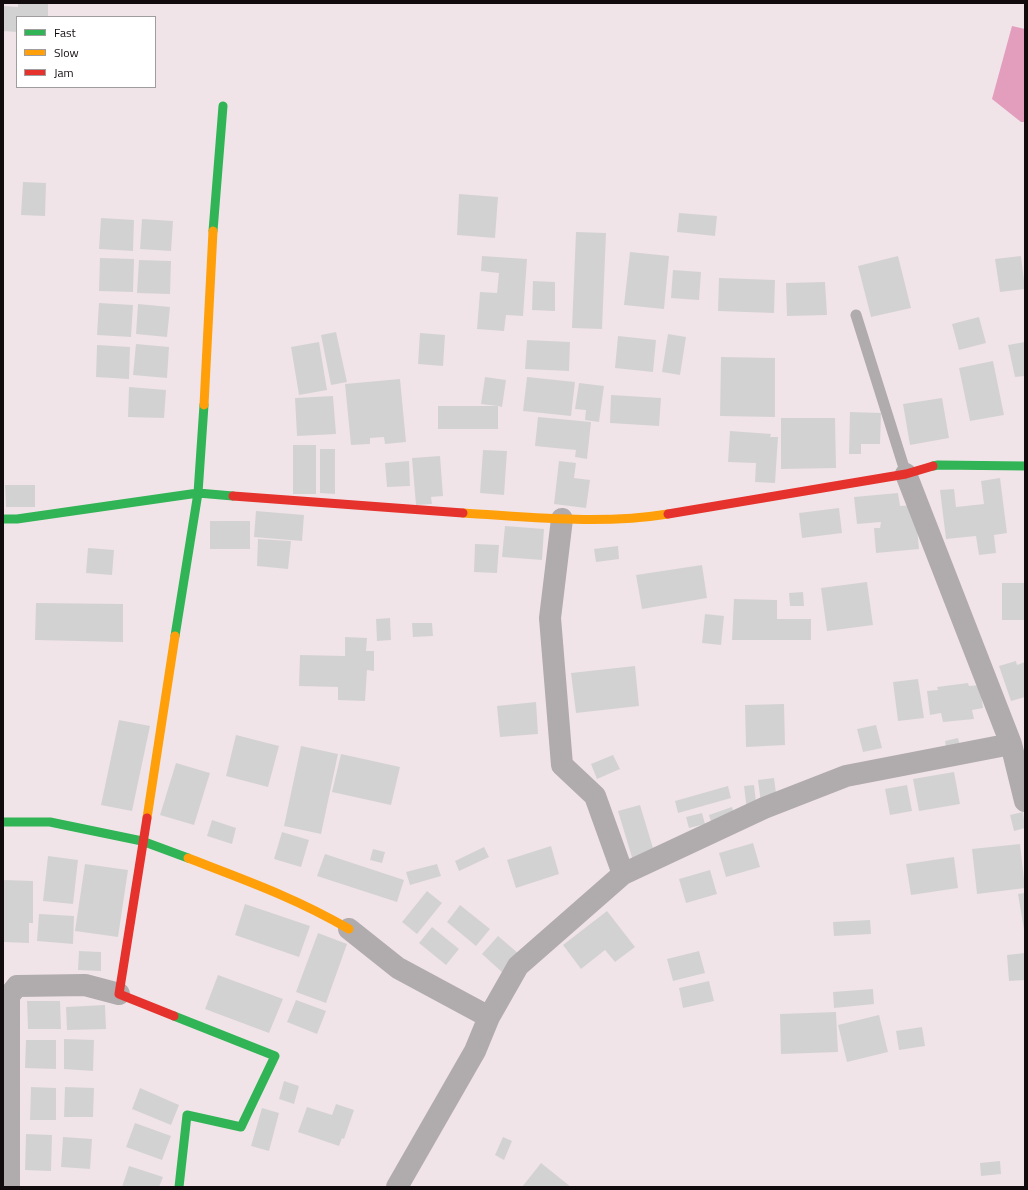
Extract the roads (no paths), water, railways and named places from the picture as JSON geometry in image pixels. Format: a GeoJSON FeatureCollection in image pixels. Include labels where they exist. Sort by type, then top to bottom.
{"type":"FeatureCollection","features":[{"type":"Feature","properties":{"kind":"street"},"geometry":{"type":"LineString","coordinates":[[119,994],[198,493],[207,358],[215,192],[223,106]]}},
{"type":"Feature","properties":{"kind":"street"},"geometry":{"type":"LineString","coordinates":[[3,519],[17,519],[198,493],[427,511],[562,519],[636,519],[906,474],[938,465],[1025,466]]}},
{"type":"Feature","properties":{"kind":"street"},"geometry":{"type":"LineString","coordinates":[[906,474],[1011,744],[1023,798],[1025,801]]}},
{"type":"Feature","properties":{"kind":"street"},"geometry":{"type":"LineString","coordinates":[[562,519],[550,618],[562,765],[595,796],[623,874]]}},
{"type":"Feature","properties":{"kind":"street"},"geometry":{"type":"LineString","coordinates":[[397,1187],[475,1051],[489,1017],[518,966],[623,874],[764,808],[846,776],[1011,744]]}},
{"type":"Feature","properties":{"kind":"street"},"geometry":{"type":"LineString","coordinates":[[3,822],[50,822],[142,841],[278,892],[318,911],[349,929],[398,968],[489,1017]]}},
{"type":"Feature","properties":{"kind":"street"},"geometry":{"type":"LineString","coordinates":[[9,1187],[9,996],[17,986],[85,985],[119,994],[275,1056],[241,1127],[187,1115],[179,1187]]}},
{"type":"Feature","properties":{"kind":"lane"},"geometry":{"type":"LineString","coordinates":[[856,316],[906,474]]}}]}
